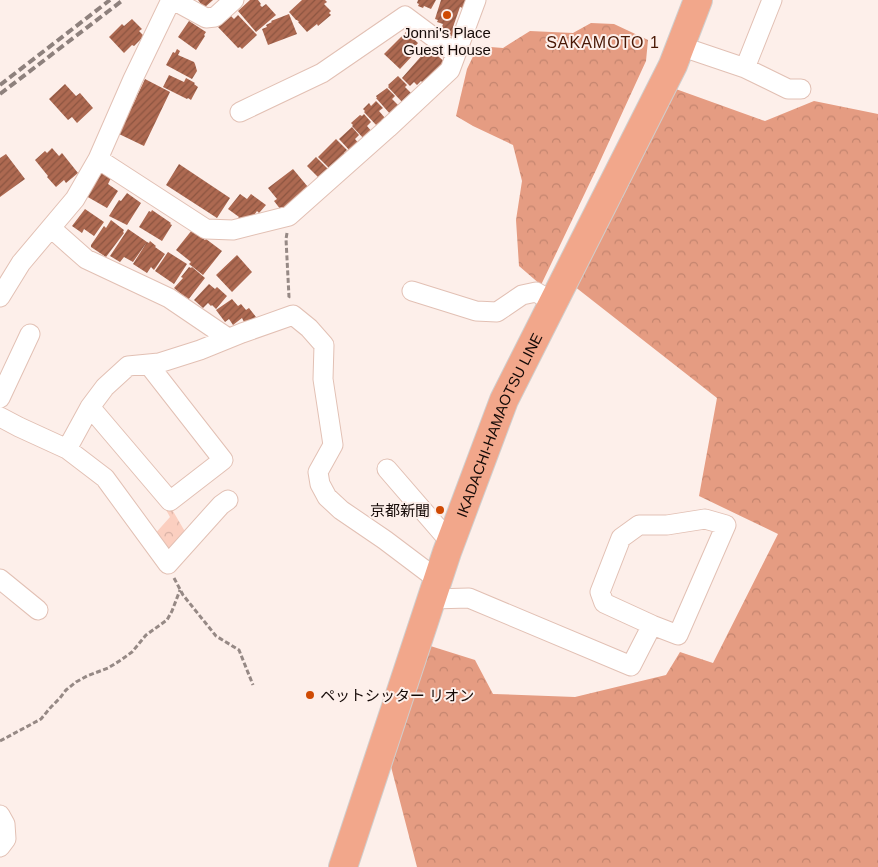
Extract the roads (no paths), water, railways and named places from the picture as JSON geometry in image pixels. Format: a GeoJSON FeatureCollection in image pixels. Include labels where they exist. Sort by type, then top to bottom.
{"type":"FeatureCollection","features":[{"type":"Feature","properties":{"kind":"main road","name":"IKADACHI-HAMAOTSU LINE"},"geometry":{"type":"LineString","coordinates":[[343,867],[435,589],[504,400],[669,74],[698,0]]}},
{"type":"Feature","properties":{"kind":"street"},"geometry":{"type":"LineString","coordinates":[[0,297],[21,263],[75,199],[98,159],[133,78],[172,0],[206,18],[215,16],[234,0]]}},
{"type":"Feature","properties":{"kind":"street"},"geometry":{"type":"LineString","coordinates":[[98,159],[206,229],[233,230],[289,216],[450,70],[476,0]]}},
{"type":"Feature","properties":{"kind":"street"},"geometry":{"type":"LineString","coordinates":[[744,68],[772,0]]}},
{"type":"Feature","properties":{"kind":"street"},"geometry":{"type":"LineString","coordinates":[[240,112],[322,73],[405,8],[456,54]]}},
{"type":"Feature","properties":{"kind":"street"},"geometry":{"type":"LineString","coordinates":[[680,46],[744,68],[788,89],[800,89]]}},
{"type":"Feature","properties":{"kind":"street"},"geometry":{"type":"LineString","coordinates":[[51,228],[86,259],[169,298],[228,338]]}},
{"type":"Feature","properties":{"kind":"street"},"geometry":{"type":"LineString","coordinates":[[412,291],[476,311],[497,312],[522,295],[536,292],[553,302]]}},
{"type":"Feature","properties":{"kind":"street"},"geometry":{"type":"LineString","coordinates":[[67,449],[90,407],[105,387],[128,366],[167,361],[293,315],[309,328],[324,345],[323,379],[333,445],[318,472],[320,484],[327,496],[341,510],[385,540],[435,589],[469,598],[631,666],[652,625]]}},
{"type":"Feature","properties":{"kind":"street"},"geometry":{"type":"LineString","coordinates":[[0,398],[30,334]]}},
{"type":"Feature","properties":{"kind":"street"},"geometry":{"type":"LineString","coordinates":[[90,407],[170,501],[223,460],[148,364]]}},
{"type":"Feature","properties":{"kind":"street"},"geometry":{"type":"LineString","coordinates":[[0,416],[18,427],[67,449],[105,478],[168,564],[221,505],[228,500]]}},
{"type":"Feature","properties":{"kind":"street"},"geometry":{"type":"LineString","coordinates":[[387,469],[451,543]]}},
{"type":"Feature","properties":{"kind":"street"},"geometry":{"type":"LineString","coordinates":[[705,519],[726,525],[678,635],[652,625],[604,603],[600,592],[622,538],[639,525],[667,525],[705,519]]}},
{"type":"Feature","properties":{"kind":"street"},"geometry":{"type":"LineString","coordinates":[[0,579],[38,610]]}},
{"type":"Feature","properties":{"kind":"street"},"geometry":{"type":"LineString","coordinates":[[0,815],[5,824],[6,839],[0,847]]}},
{"type":"Feature","properties":{"kind":"railway"},"geometry":{"type":"LineString","coordinates":[[0,85],[110,0]]}},
{"type":"Feature","properties":{"kind":"railway"},"geometry":{"type":"LineString","coordinates":[[0,94],[123,0]]}},
{"type":"Feature","properties":{"kind":"place","name":"Jonni's Place Guest House"},"geometry":{"type":"Point","coordinates":[447,15]}},
{"type":"Feature","properties":{"kind":"place","name":"京都新聞"},"geometry":{"type":"Point","coordinates":[440,510]}},
{"type":"Feature","properties":{"kind":"place","name":"ペットシッター リオン"},"geometry":{"type":"Point","coordinates":[310,695]}},
{"type":"Feature","properties":{"kind":"district","name":"SAKAMOTO 1"},"geometry":{"type":"Point","coordinates":[603,42]}}]}
